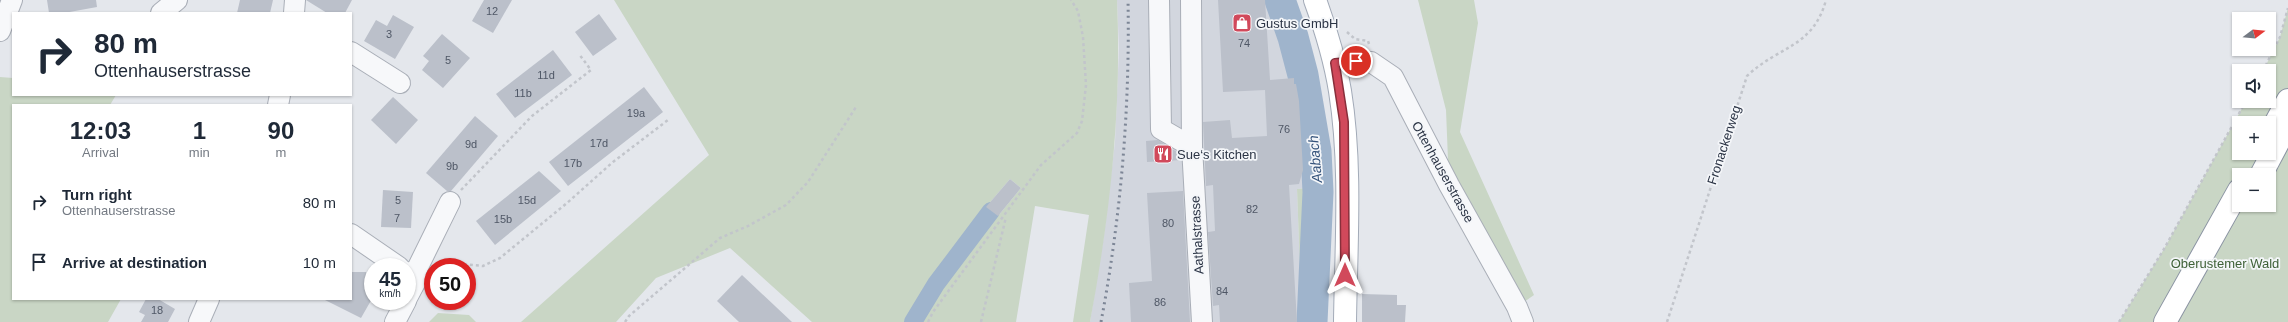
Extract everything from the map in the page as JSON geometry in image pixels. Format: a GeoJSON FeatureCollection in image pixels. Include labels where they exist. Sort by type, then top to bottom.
{"type":"FeatureCollection","features":[{"type":"Feature","properties":{"kind":"main road"},"geometry":{"type":"LineString","coordinates":[[1315,0],[1335,63],[1344,130],[1346,181],[1345,322]]}},
{"type":"Feature","properties":{"kind":"main road"},"geometry":{"type":"LineString","coordinates":[[2276,122],[2288,100]]}},
{"type":"Feature","properties":{"kind":"main road"},"geometry":{"type":"LineString","coordinates":[[2265,168],[2288,124]]}},
{"type":"Feature","properties":{"kind":"main road"},"geometry":{"type":"LineString","coordinates":[[2165,322],[2232,202]]}},
{"type":"Feature","properties":{"kind":"main road"},"geometry":{"type":"LineString","coordinates":[[2178,322],[2241,212]]}},
{"type":"Feature","properties":{"kind":"street"},"geometry":{"type":"LineString","coordinates":[[0,31],[12,0]]}},
{"type":"Feature","properties":{"kind":"street"},"geometry":{"type":"LineString","coordinates":[[162,12],[177,0]]}},
{"type":"Feature","properties":{"kind":"street"},"geometry":{"type":"LineString","coordinates":[[294,12],[295,0]]}},
{"type":"Feature","properties":{"kind":"street"},"geometry":{"type":"LineString","coordinates":[[1159,0],[1161,129],[1192,147]]}},
{"type":"Feature","properties":{"kind":"street","name":"Aathalstrasse"},"geometry":{"type":"LineString","coordinates":[[1191,0],[1192,147],[1202,322]]}},
{"type":"Feature","properties":{"kind":"street"},"geometry":{"type":"LineString","coordinates":[[352,53],[400,83]]}},
{"type":"Feature","properties":{"kind":"street","name":"Ottenhauserstrasse"},"geometry":{"type":"LineString","coordinates":[[1335,63],[1356,61],[1371,62],[1393,78],[1449,185],[1517,307],[1523,322]]}},
{"type":"Feature","properties":{"kind":"street"},"geometry":{"type":"LineString","coordinates":[[416,259],[450,202]]}},
{"type":"Feature","properties":{"kind":"street"},"geometry":{"type":"LineString","coordinates":[[352,235],[391,258]]}},
{"type":"Feature","properties":{"kind":"street"},"geometry":{"type":"LineString","coordinates":[[199,322],[209,300]]}},
{"type":"Feature","properties":{"kind":"street"},"geometry":{"type":"LineString","coordinates":[[395,322],[401,310]]}},
{"type":"Feature","properties":{"kind":"path"},"geometry":{"type":"LineString","coordinates":[[928,322],[933,312],[1006,214],[1040,165],[1077,133],[1082,121],[1086,85],[1083,36],[1078,11],[1071,0]]}},
{"type":"Feature","properties":{"kind":"path","name":"Fronackerweg"},"geometry":{"type":"LineString","coordinates":[[1667,322],[1747,76],[1761,63],[1799,42],[1812,31],[1820,18],[1826,0]]}},
{"type":"Feature","properties":{"kind":"path"},"geometry":{"type":"LineString","coordinates":[[2267,64],[2280,38],[2288,8]]}},
{"type":"Feature","properties":{"kind":"path"},"geometry":{"type":"LineString","coordinates":[[1344,27],[1355,39],[1368,41]]}},
{"type":"Feature","properties":{"kind":"path"},"geometry":{"type":"LineString","coordinates":[[450,202],[532,116],[591,70],[579,54]]}},
{"type":"Feature","properties":{"kind":"path"},"geometry":{"type":"LineString","coordinates":[[625,322],[629,316],[720,238],[748,226],[786,205],[808,182],[856,107]]}},
{"type":"Feature","properties":{"kind":"path"},"geometry":{"type":"LineString","coordinates":[[2119,322],[2164,249],[2242,108]]}},
{"type":"Feature","properties":{"kind":"path"},"geometry":{"type":"LineString","coordinates":[[416,269],[483,266],[500,258],[568,203],[613,162],[668,120]]}},
{"type":"Feature","properties":{"kind":"path"},"geometry":{"type":"LineString","coordinates":[[981,322],[1006,214]]}},
{"type":"Feature","properties":{"kind":"shaded area"},"geometry":{"type":"Polygon","coordinates":[[[1117,0],[1277,0],[1302,87],[1308,188],[1297,189],[1302,322],[1090,322],[1104,235],[1115,142],[1119,49],[1117,0]]]}},
{"type":"Feature","properties":{"kind":"green space"},"geometry":{"type":"Polygon","coordinates":[[[614,0],[1117,0],[1118,81],[1113,162],[1109,202],[1090,322],[1073,322],[1089,215],[1035,206],[1016,322],[812,322],[730,248],[656,278],[616,322],[521,322],[709,155],[614,0]],[[1010,179],[987,206],[998,216],[1021,188],[1010,179]]]}},
{"type":"Feature","properties":{"kind":"green space"},"geometry":{"type":"Polygon","coordinates":[[[1277,0],[1292,0],[1309,50],[1320,98],[1327,161],[1327,226],[1322,322],[1302,322],[1297,189],[1308,188],[1302,87],[1277,0]]]}},
{"type":"Feature","properties":{"kind":"green space"},"geometry":{"type":"Polygon","coordinates":[[[1418,0],[1474,0],[1478,23],[1460,132],[1534,295],[1517,307],[1449,185],[1446,110],[1418,0]]]}},
{"type":"Feature","properties":{"kind":"green space","name":"Oberustemer Wald"},"geometry":{"type":"Polygon","coordinates":[[[2288,8],[2288,322],[2119,322],[2164,249],[2232,126],[2232,160],[2276,160],[2276,116],[2238,116],[2242,108],[2276,108],[2276,64],[2266,64],[2270,56],[2276,56],[2276,45],[2280,37],[2288,8]]]}},
{"type":"Feature","properties":{"kind":"green space"},"geometry":{"type":"Polygon","coordinates":[[[0,77],[12,78],[12,96],[115,96],[111,104],[12,104],[12,300],[120,300],[108,322],[0,322],[0,77]]]}},
{"type":"Feature","properties":{"kind":"green space"},"geometry":{"type":"Polygon","coordinates":[[[438,313],[469,315],[476,322],[429,322],[438,313]]]}},
{"type":"Feature","properties":{"kind":"building"},"geometry":{"type":"Polygon","coordinates":[[[47,0],[96,0],[97,7],[70,12],[49,12],[47,0]]]}},
{"type":"Feature","properties":{"kind":"building"},"geometry":{"type":"Polygon","coordinates":[[[240,0],[273,0],[270,12],[237,12],[240,0]]]}},
{"type":"Feature","properties":{"kind":"building"},"geometry":{"type":"Polygon","coordinates":[[[306,0],[352,0],[346,12],[325,12],[306,0]]]}},
{"type":"Feature","properties":{"kind":"building"},"geometry":{"type":"Polygon","coordinates":[[[484,0],[512,0],[493,33],[472,21],[484,0]]]}},
{"type":"Feature","properties":{"kind":"building"},"geometry":{"type":"Polygon","coordinates":[[[1218,0],[1265,0],[1270,80],[1294,78],[1294,84],[1296,84],[1299,101],[1303,170],[1299,184],[1289,185],[1297,322],[1220,322],[1219,305],[1213,306],[1208,232],[1215,231],[1213,185],[1206,186],[1203,122],[1230,120],[1232,138],[1267,136],[1265,90],[1223,92],[1218,0]]]}},
{"type":"Feature","properties":{"kind":"building"},"geometry":{"type":"Polygon","coordinates":[[[599,14],[617,39],[593,56],[575,32],[599,14]]]}},
{"type":"Feature","properties":{"kind":"building"},"geometry":{"type":"Polygon","coordinates":[[[393,15],[414,27],[395,59],[364,41],[376,20],[387,26],[393,15]]]}},
{"type":"Feature","properties":{"kind":"building"},"geometry":{"type":"Polygon","coordinates":[[[442,34],[470,58],[443,88],[422,70],[429,61],[423,56],[442,34]]]}},
{"type":"Feature","properties":{"kind":"building"},"geometry":{"type":"Polygon","coordinates":[[[553,50],[572,75],[515,118],[496,94],[553,50]]]}},
{"type":"Feature","properties":{"kind":"building"},"geometry":{"type":"Polygon","coordinates":[[[644,87],[663,112],[568,186],[549,162],[644,87]]]}},
{"type":"Feature","properties":{"kind":"building"},"geometry":{"type":"Polygon","coordinates":[[[393,97],[418,120],[396,144],[371,120],[393,97]]]}},
{"type":"Feature","properties":{"kind":"building"},"geometry":{"type":"Polygon","coordinates":[[[475,116],[498,136],[451,191],[447,191],[426,173],[475,116]]]}},
{"type":"Feature","properties":{"kind":"building","name":"Sue‘s Kitchen"},"geometry":{"type":"Polygon","coordinates":[[[1158,140],[1166,145],[1166,148],[1170,148],[1181,154],[1181,160],[1147,162],[1146,141],[1158,140]]]}},
{"type":"Feature","properties":{"kind":"building"},"geometry":{"type":"Polygon","coordinates":[[[539,171],[561,191],[495,245],[476,221],[539,171]]]}},
{"type":"Feature","properties":{"kind":"building"},"geometry":{"type":"Polygon","coordinates":[[[1010,179],[1021,188],[998,216],[986,207],[1010,179]]]}},
{"type":"Feature","properties":{"kind":"building"},"geometry":{"type":"Polygon","coordinates":[[[383,190],[413,192],[411,228],[381,227],[383,190]]]}},
{"type":"Feature","properties":{"kind":"building"},"geometry":{"type":"Polygon","coordinates":[[[1183,191],[1190,322],[1131,322],[1129,283],[1152,281],[1147,193],[1183,191]]]}},
{"type":"Feature","properties":{"kind":"building"},"geometry":{"type":"Polygon","coordinates":[[[352,272],[364,272],[364,310],[366,310],[361,318],[325,300],[352,300],[352,272]]]}},
{"type":"Feature","properties":{"kind":"building"},"geometry":{"type":"Polygon","coordinates":[[[742,275],[792,322],[739,322],[717,301],[742,275]]]}},
{"type":"Feature","properties":{"kind":"building"},"geometry":{"type":"Polygon","coordinates":[[[1362,294],[1397,295],[1397,305],[1406,305],[1405,322],[1362,322],[1362,294]]]}},
{"type":"Feature","properties":{"kind":"building"},"geometry":{"type":"Polygon","coordinates":[[[145,300],[160,300],[175,309],[168,322],[141,322],[145,315],[139,312],[145,300]]]}},
{"type":"Feature","properties":{"kind":"waterway","name":"Aabach"},"geometry":{"type":"LineString","coordinates":[[1280,0],[1293,37],[1303,75],[1316,151],[1318,192],[1312,322]]}},
{"type":"Feature","properties":{"kind":"waterway"},"geometry":{"type":"LineString","coordinates":[[913,322],[936,284],[991,211]]}},
{"type":"Feature","properties":{"kind":"railway"},"geometry":{"type":"LineString","coordinates":[[1101,322],[1114,242],[1123,162],[1126,121],[1128,0]]}},
{"type":"Feature","properties":{"kind":"place","name":"Gustus GmbH"},"geometry":{"type":"Point","coordinates":[1242,23]}},
{"type":"Feature","properties":{"kind":"place","name":"Sue‘s Kitchen"},"geometry":{"type":"Point","coordinates":[1163,154]}},
{"type":"Feature","properties":{"kind":"route"},"geometry":{"type":"LineString","coordinates":[[1345,275],[1346,181],[1344,122],[1341,92],[1335,63],[1356,61]]}}]}
